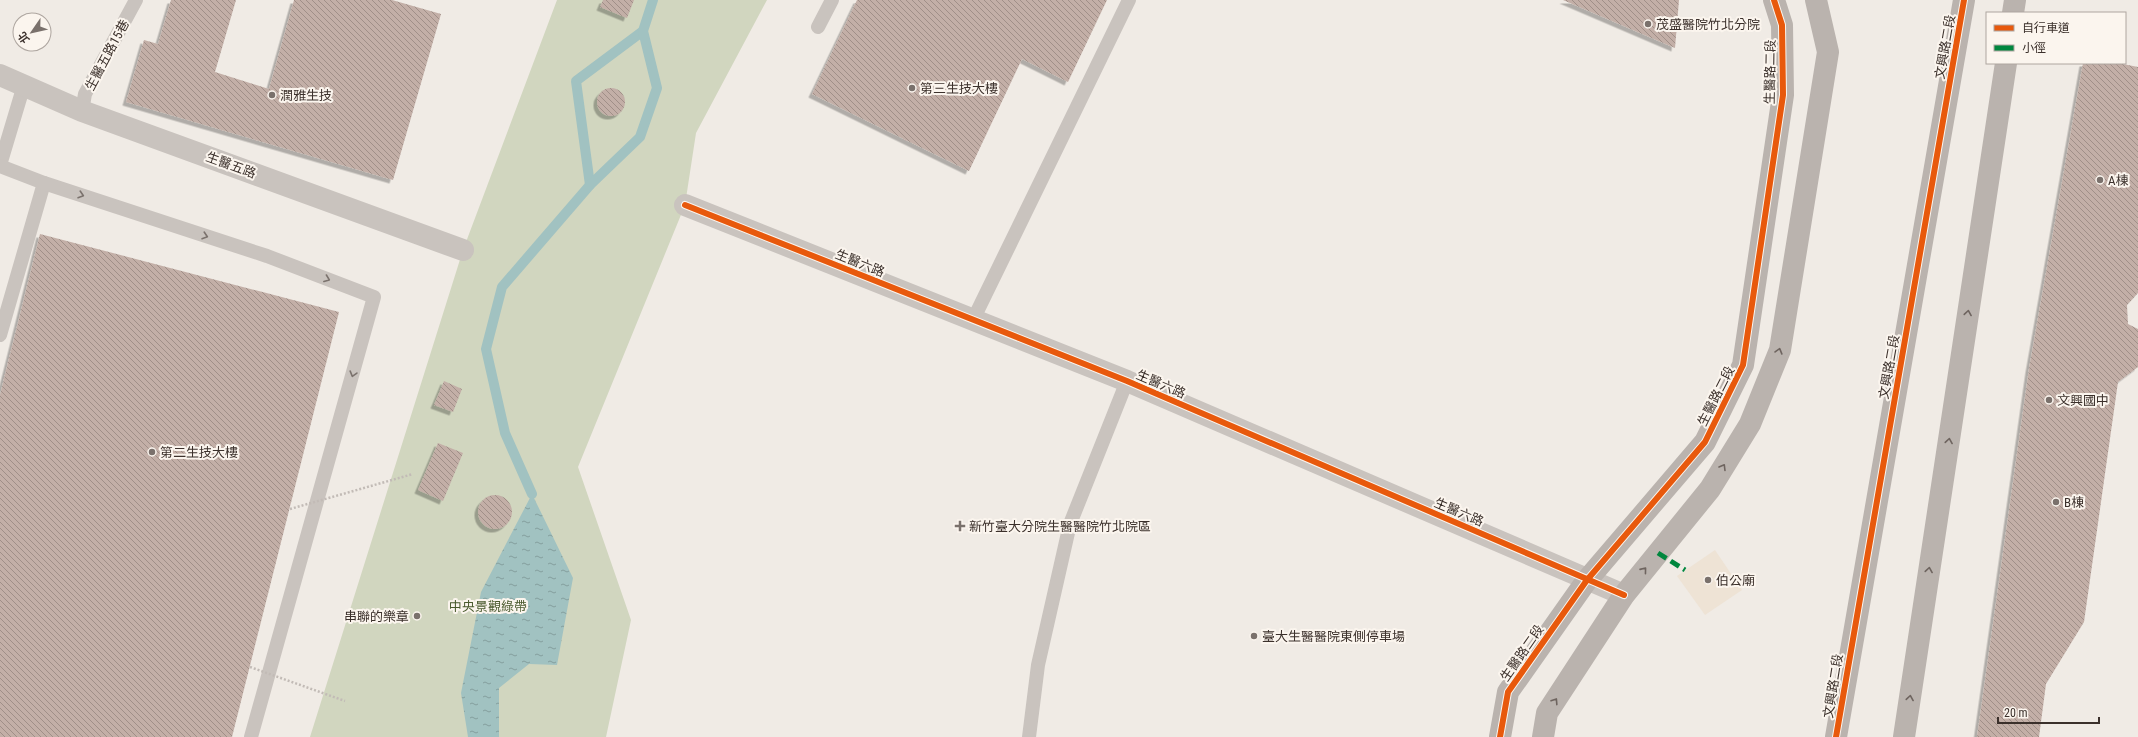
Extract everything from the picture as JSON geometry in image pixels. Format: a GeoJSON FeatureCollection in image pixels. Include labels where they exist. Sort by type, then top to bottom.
{"type":"FeatureCollection","features":[{"type":"Feature","properties":{"kind":"street","name":"生醫路二段"},"geometry":{"type":"LineString","coordinates":[[1500,737],[1508,692],[1587,580],[1705,442],[1743,365],[1783,95],[1782,25],[1774,0]]}},
{"type":"Feature","properties":{"kind":"street"},"geometry":{"type":"LineString","coordinates":[[1543,737],[1547,713],[1624,595],[1710,489],[1750,424],[1780,350],[1828,52],[1816,0]]}},
{"type":"Feature","properties":{"kind":"street","name":"文興路二段"},"geometry":{"type":"LineString","coordinates":[[1836,737],[1964,0]]}},
{"type":"Feature","properties":{"kind":"street"},"geometry":{"type":"LineString","coordinates":[[2013,12],[2015,0]]}},
{"type":"Feature","properties":{"kind":"street"},"geometry":{"type":"LineString","coordinates":[[1904,737],[2006,64]]}},
{"type":"Feature","properties":{"kind":"street","name":"生醫五路"},"geometry":{"type":"LineString","coordinates":[[0,75],[82,111],[463,250]]}},
{"type":"Feature","properties":{"kind":"street","name":"生醫六路"},"geometry":{"type":"LineString","coordinates":[[685,205],[1127,381],[1624,595]]}},
{"type":"Feature","properties":{"kind":"lane","name":"生醫五路15巷"},"geometry":{"type":"LineString","coordinates":[[82,111],[86,94],[136,0]]}},
{"type":"Feature","properties":{"kind":"lane"},"geometry":{"type":"LineString","coordinates":[[818,27],[832,0]]}},
{"type":"Feature","properties":{"kind":"lane"},"geometry":{"type":"LineString","coordinates":[[973,320],[1129,0]]}},
{"type":"Feature","properties":{"kind":"lane"},"geometry":{"type":"LineString","coordinates":[[24,85],[0,165],[44,183],[267,256],[374,297],[251,737]]}},
{"type":"Feature","properties":{"kind":"lane"},"geometry":{"type":"LineString","coordinates":[[0,335],[44,183]]}},
{"type":"Feature","properties":{"kind":"lane"},"geometry":{"type":"LineString","coordinates":[[1030,737],[1038,664],[1070,524],[1127,381]]}},
{"type":"Feature","properties":{"kind":"path"},"geometry":{"type":"LineString","coordinates":[[290,509],[412,474]]}},
{"type":"Feature","properties":{"kind":"path"},"geometry":{"type":"LineString","coordinates":[[250,667],[345,702]]}},
{"type":"Feature","properties":{"kind":"green space","name":"中央景觀綠帶"},"geometry":{"type":"Polygon","coordinates":[[[557,0],[767,0],[696,133],[685,205],[578,467],[631,620],[606,737],[310,737],[463,250],[557,0]]]}},
{"type":"Feature","properties":{"kind":"shaded area"},"geometry":{"type":"Polygon","coordinates":[[[1715,550],[1742,590],[1705,615],[1677,576],[1715,550]]]}},
{"type":"Feature","properties":{"kind":"water"},"geometry":{"type":"Polygon","coordinates":[[[532,494],[573,578],[557,665],[529,664],[499,688],[499,737],[468,737],[461,693],[481,592],[532,494]]]}},
{"type":"Feature","properties":{"kind":"building","name":"潤雅生技"},"geometry":{"type":"Polygon","coordinates":[[[171,0],[236,0],[215,72],[269,89],[294,0],[392,0],[441,14],[393,180],[126,102],[144,40],[158,44],[171,0]]]}},
{"type":"Feature","properties":{"kind":"building"},"geometry":{"type":"Polygon","coordinates":[[[603,0],[634,0],[627,18],[600,7],[603,0]]]}},
{"type":"Feature","properties":{"kind":"building","name":"第三生技大樓"},"geometry":{"type":"Polygon","coordinates":[[[857,0],[1107,0],[1068,82],[1022,59],[969,171],[812,94],[857,0]]]}},
{"type":"Feature","properties":{"kind":"building","name":"茂盛醫院竹北分院"},"geometry":{"type":"Polygon","coordinates":[[[1563,0],[1679,0],[1675,48],[1563,0]]]}},
{"type":"Feature","properties":{"kind":"building"},"geometry":{"type":"Polygon","coordinates":[[[2083,64],[2123,64],[2138,67],[2138,293],[2127,305],[2128,324],[2138,329],[2138,367],[2118,382],[2084,622],[2046,684],[2039,737],[1977,737],[2029,369],[2083,64]]]}},
{"type":"Feature","properties":{"kind":"building"},"geometry":{"type":"Polygon","coordinates":[[[611,88],[621,92],[625,102],[621,112],[611,116],[601,112],[597,102],[601,92],[611,88]]]}},
{"type":"Feature","properties":{"kind":"building","name":"第二生技大樓"},"geometry":{"type":"Polygon","coordinates":[[[40,234],[339,312],[232,737],[0,737],[0,395],[40,234]]]}},
{"type":"Feature","properties":{"kind":"building"},"geometry":{"type":"Polygon","coordinates":[[[444,381],[462,389],[453,412],[434,405],[444,381]]]}},
{"type":"Feature","properties":{"kind":"building"},"geometry":{"type":"Polygon","coordinates":[[[438,443],[463,453],[443,501],[418,490],[438,443]]]}},
{"type":"Feature","properties":{"kind":"building"},"geometry":{"type":"Polygon","coordinates":[[[498,495],[507,500],[511,505],[511,519],[507,524],[502,528],[492,529],[488,528],[479,519],[478,509],[479,505],[488,496],[498,495]]]}},
{"type":"Feature","properties":{"kind":"waterway"},"geometry":{"type":"LineString","coordinates":[[532,494],[505,433],[486,349],[502,287],[590,185],[640,137],[657,88],[643,31],[653,0]]}},
{"type":"Feature","properties":{"kind":"waterway"},"geometry":{"type":"LineString","coordinates":[[590,185],[576,81],[643,31]]}},
{"type":"Feature","properties":{"kind":"marked path"},"geometry":{"type":"LineString","coordinates":[[1658,553],[1685,570]]}},
{"type":"Feature","properties":{"kind":"cycle path"},"geometry":{"type":"LineString","coordinates":[[1500,737],[1508,692],[1587,580],[1705,442],[1743,365],[1783,95],[1782,25],[1774,0]]}},
{"type":"Feature","properties":{"kind":"cycle path"},"geometry":{"type":"LineString","coordinates":[[1836,737],[1964,0]]}},
{"type":"Feature","properties":{"kind":"cycle path"},"geometry":{"type":"LineString","coordinates":[[685,205],[1127,381],[1624,595]]}},
{"type":"Feature","properties":{"kind":"place","name":"茂盛醫院竹北分院"},"geometry":{"type":"Point","coordinates":[1648,24]}},
{"type":"Feature","properties":{"kind":"place","name":"第三生技大樓"},"geometry":{"type":"Point","coordinates":[912,88]}},
{"type":"Feature","properties":{"kind":"place","name":"潤雅生技"},"geometry":{"type":"Point","coordinates":[272,95]}},
{"type":"Feature","properties":{"kind":"place","name":"A棟"},"geometry":{"type":"Point","coordinates":[2100,180]}},
{"type":"Feature","properties":{"kind":"place","name":"文興國中"},"geometry":{"type":"Point","coordinates":[2049,400]}},
{"type":"Feature","properties":{"kind":"place","name":"第二生技大樓"},"geometry":{"type":"Point","coordinates":[152,452]}},
{"type":"Feature","properties":{"kind":"place","name":"B棟"},"geometry":{"type":"Point","coordinates":[2056,502]}},
{"type":"Feature","properties":{"kind":"place","name":"新竹臺大分院生醫醫院竹北院區"},"geometry":{"type":"Point","coordinates":[960,526]}},
{"type":"Feature","properties":{"kind":"place","name":"伯公廟"},"geometry":{"type":"Point","coordinates":[1708,580]}},
{"type":"Feature","properties":{"kind":"place","name":"串聯的樂章"},"geometry":{"type":"Point","coordinates":[417,616]}},
{"type":"Feature","properties":{"kind":"place","name":"臺大生醫醫院東側停車場"},"geometry":{"type":"Point","coordinates":[1254,636]}}]}
